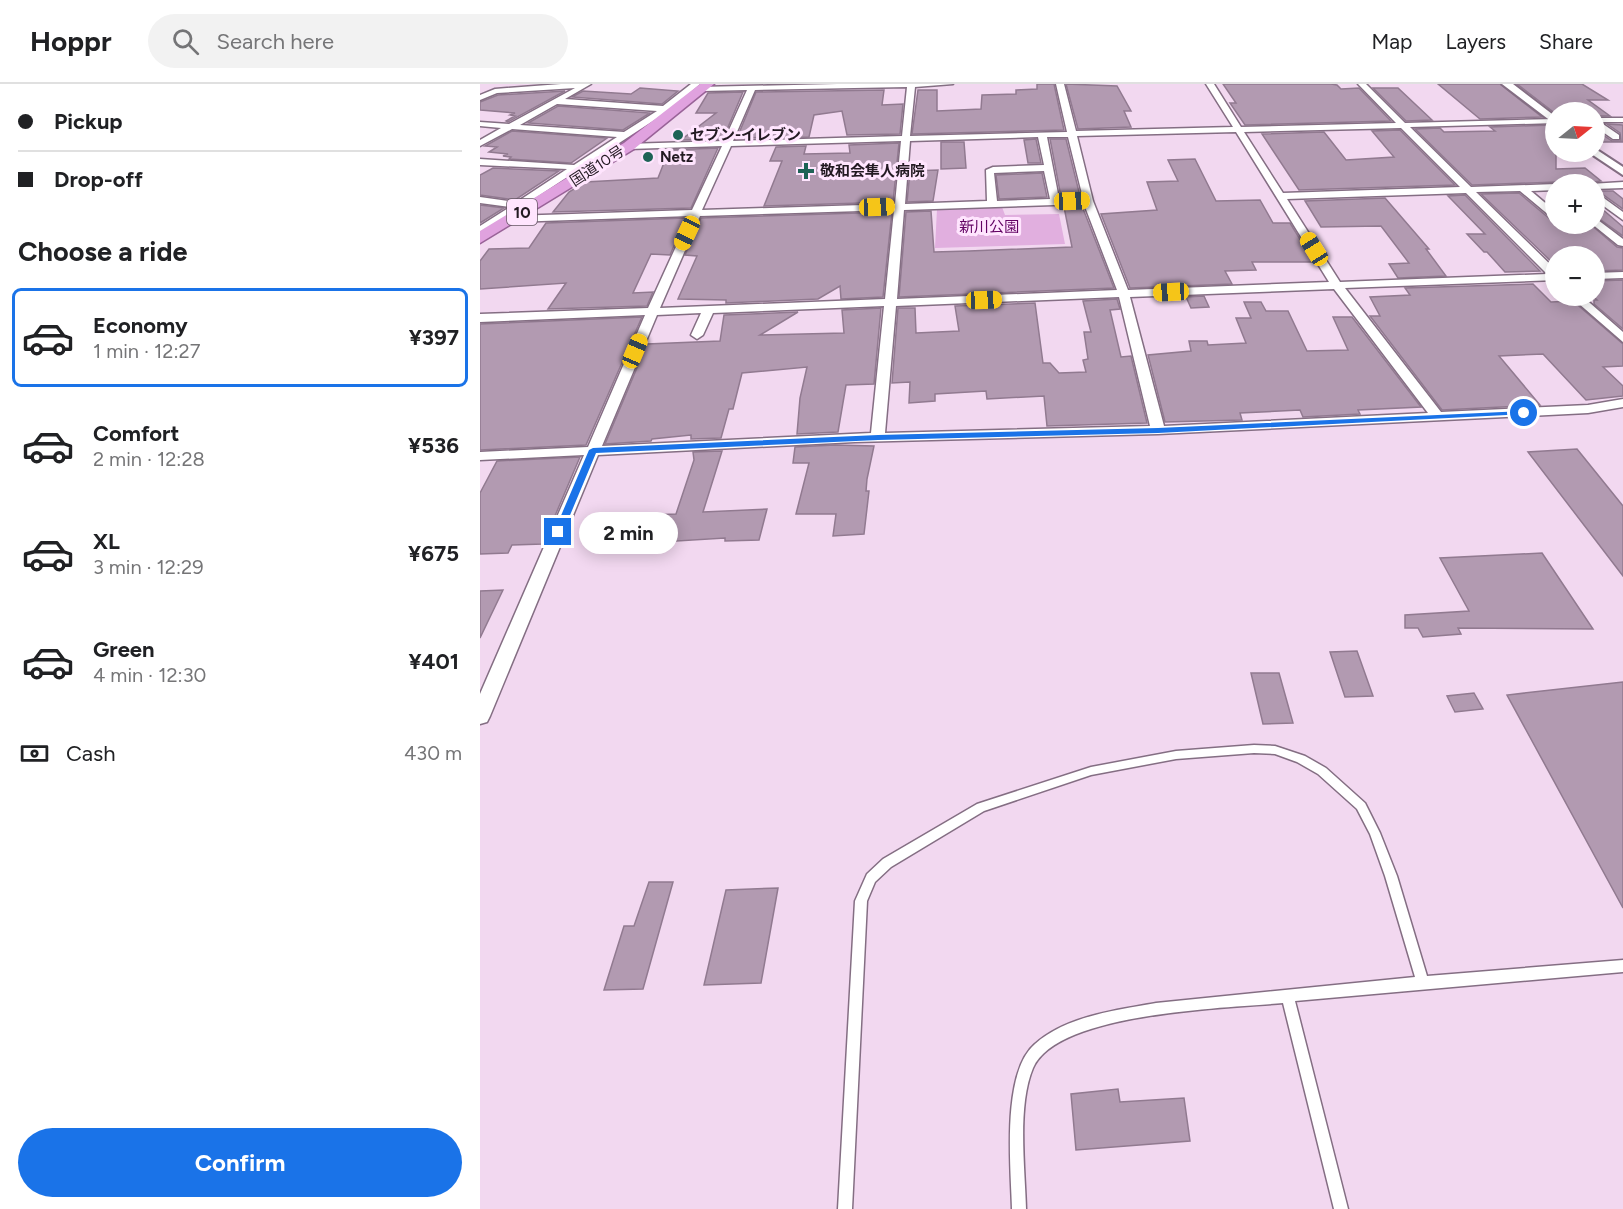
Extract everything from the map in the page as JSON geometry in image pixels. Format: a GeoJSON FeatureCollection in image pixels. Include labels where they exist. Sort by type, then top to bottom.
{"type":"FeatureCollection","features":[{"type":"Feature","properties":{"kind":"highway","name":"国道10号"},"geometry":{"type":"LineString","coordinates":[[480,238],[514,212],[561,186],[702,86]]}},
{"type":"Feature","properties":{"kind":"street"},"geometry":{"type":"LineString","coordinates":[[480,88],[529,84]]}},
{"type":"Feature","properties":{"kind":"street"},"geometry":{"type":"LineString","coordinates":[[480,98],[495,90],[587,84]]}},
{"type":"Feature","properties":{"kind":"street"},"geometry":{"type":"LineString","coordinates":[[480,143],[587,84]]}},
{"type":"Feature","properties":{"kind":"street"},"geometry":{"type":"LineString","coordinates":[[480,231],[514,212],[573,167],[627,140],[665,109],[702,86],[733,89],[752,86],[949,84]]}},
{"type":"Feature","properties":{"kind":"street"},"geometry":{"type":"LineString","coordinates":[[1060,84],[1088,201],[1124,294],[1158,430]]}},
{"type":"Feature","properties":{"kind":"street"},"geometry":{"type":"LineString","coordinates":[[1210,84],[1336,285],[1438,417]]}},
{"type":"Feature","properties":{"kind":"street"},"geometry":{"type":"LineString","coordinates":[[480,318],[1556,277],[1362,84]]}},
{"type":"Feature","properties":{"kind":"street"},"geometry":{"type":"LineString","coordinates":[[1507,84],[1545,114]]}},
{"type":"Feature","properties":{"kind":"street"},"geometry":{"type":"LineString","coordinates":[[878,437],[911,85]]}},
{"type":"Feature","properties":{"kind":"street"},"geometry":{"type":"LineString","coordinates":[[480,716],[652,312],[752,86]]}},
{"type":"Feature","properties":{"kind":"street"},"geometry":{"type":"LineString","coordinates":[[555,101],[665,109]]}},
{"type":"Feature","properties":{"kind":"street"},"geometry":{"type":"LineString","coordinates":[[1605,121],[1623,120]]}},
{"type":"Feature","properties":{"kind":"street"},"geometry":{"type":"LineString","coordinates":[[480,124],[627,140],[728,142],[1545,122]]}},
{"type":"Feature","properties":{"kind":"street"},"geometry":{"type":"LineString","coordinates":[[1605,129],[1616,137]]}},
{"type":"Feature","properties":{"kind":"street"},"geometry":{"type":"LineString","coordinates":[[1042,134],[1055,202]]}},
{"type":"Feature","properties":{"kind":"street"},"geometry":{"type":"LineString","coordinates":[[1605,159],[1623,172]]}},
{"type":"Feature","properties":{"kind":"street"},"geometry":{"type":"LineString","coordinates":[[480,162],[573,167]]}},
{"type":"Feature","properties":{"kind":"street"},"geometry":{"type":"LineString","coordinates":[[561,186],[573,167]]}},
{"type":"Feature","properties":{"kind":"street"},"geometry":{"type":"LineString","coordinates":[[992,204],[989,172],[1049,168]]}},
{"type":"Feature","properties":{"kind":"street"},"geometry":{"type":"LineString","coordinates":[[1605,186],[1623,185]]}},
{"type":"Feature","properties":{"kind":"street"},"geometry":{"type":"LineString","coordinates":[[1281,196],[1545,187]]}},
{"type":"Feature","properties":{"kind":"street"},"geometry":{"type":"LineString","coordinates":[[1522,188],[1545,208]]}},
{"type":"Feature","properties":{"kind":"street"},"geometry":{"type":"LineString","coordinates":[[480,200],[514,212],[696,213],[1088,201]]}},
{"type":"Feature","properties":{"kind":"street"},"geometry":{"type":"LineString","coordinates":[[1605,203],[1623,217]]}},
{"type":"Feature","properties":{"kind":"street"},"geometry":{"type":"LineString","coordinates":[[1605,229],[1622,243]]}},
{"type":"Feature","properties":{"kind":"street"},"geometry":{"type":"LineString","coordinates":[[1605,276],[1623,275]]}},
{"type":"Feature","properties":{"kind":"street"},"geometry":{"type":"LineString","coordinates":[[1587,306],[1623,338]]}},
{"type":"Feature","properties":{"kind":"street"},"geometry":{"type":"LineString","coordinates":[[697,336],[708,310]]}},
{"type":"Feature","properties":{"kind":"street"},"geometry":{"type":"LineString","coordinates":[[480,456],[878,437],[1158,430],[1588,409],[1623,403]]}},
{"type":"Feature","properties":{"kind":"lane"},"geometry":{"type":"LineString","coordinates":[[845,1209],[861,901],[871,878],[887,863],[981,807],[1091,771],[1176,755],[1254,749],[1275,750],[1301,759],[1322,771],[1361,806],[1375,833],[1391,876],[1422,981]]}},
{"type":"Feature","properties":{"kind":"lane"},"geometry":{"type":"LineString","coordinates":[[1019,1209],[1020,1091],[1027,1067],[1036,1051],[1051,1040],[1082,1026],[1146,1011],[1422,981],[1623,966]]}},
{"type":"Feature","properties":{"kind":"lane"},"geometry":{"type":"LineString","coordinates":[[1287,996],[1341,1209]]}},
{"type":"Feature","properties":{"kind":"green space","name":"新川公園"},"geometry":{"type":"Polygon","coordinates":[[[1002,207],[1005,215],[1059,214],[1065,244],[935,248],[937,209],[1002,207]]]}},
{"type":"Feature","properties":{"kind":"building"},"geometry":{"type":"Polygon","coordinates":[[[1037,84],[1054,84],[1064,130],[912,134],[918,90],[937,90],[937,111],[981,109],[982,95],[1016,94],[1016,90],[1037,89],[1037,84]]]}},
{"type":"Feature","properties":{"kind":"building"},"geometry":{"type":"Polygon","coordinates":[[[1066,84],[1117,86],[1131,111],[1124,111],[1131,127],[1078,129],[1066,84]]]}},
{"type":"Feature","properties":{"kind":"building"},"geometry":{"type":"Polygon","coordinates":[[[1223,84],[1331,84],[1341,89],[1359,88],[1391,121],[1245,125],[1230,103],[1236,103],[1223,84]]]}},
{"type":"Feature","properties":{"kind":"building"},"geometry":{"type":"Polygon","coordinates":[[[1438,84],[1500,84],[1542,117],[1480,119],[1438,84]]]}},
{"type":"Feature","properties":{"kind":"building"},"geometry":{"type":"Polygon","coordinates":[[[1517,84],[1582,84],[1608,100],[1545,102],[1545,106],[1517,84]]]}},
{"type":"Feature","properties":{"kind":"building"},"geometry":{"type":"Polygon","coordinates":[[[640,88],[678,91],[662,104],[572,97],[583,91],[631,94],[640,88]]]}},
{"type":"Feature","properties":{"kind":"building"},"geometry":{"type":"Polygon","coordinates":[[[1373,88],[1398,88],[1432,120],[1406,121],[1373,88]]]}},
{"type":"Feature","properties":{"kind":"building"},"geometry":{"type":"Polygon","coordinates":[[[884,90],[882,105],[903,104],[900,134],[847,135],[842,111],[814,115],[809,137],[737,138],[756,92],[884,90]]]}},
{"type":"Feature","properties":{"kind":"building"},"geometry":{"type":"Polygon","coordinates":[[[565,91],[508,122],[506,121],[515,116],[510,115],[515,113],[480,110],[480,102],[498,95],[565,91]]]}},
{"type":"Feature","properties":{"kind":"building"},"geometry":{"type":"Polygon","coordinates":[[[743,92],[723,139],[681,140],[716,113],[696,113],[708,93],[743,92]]]}},
{"type":"Feature","properties":{"kind":"building"},"geometry":{"type":"Polygon","coordinates":[[[558,106],[650,113],[623,130],[528,123],[558,106]]]}},
{"type":"Feature","properties":{"kind":"building"},"geometry":{"type":"Polygon","coordinates":[[[1607,124],[1623,125],[1623,142],[1605,142],[1605,136],[1612,141],[1621,141],[1620,133],[1607,124]]]}},
{"type":"Feature","properties":{"kind":"building"},"geometry":{"type":"Polygon","coordinates":[[[1545,125],[1545,162],[1556,162],[1556,169],[1585,168],[1592,174],[1545,174],[1545,182],[1472,185],[1415,129],[1440,128],[1444,132],[1495,131],[1490,127],[1545,125]]]}},
{"type":"Feature","properties":{"kind":"building"},"geometry":{"type":"Polygon","coordinates":[[[1400,130],[1455,185],[1299,190],[1262,134],[1324,132],[1346,160],[1394,157],[1372,131],[1400,130]]]}},
{"type":"Feature","properties":{"kind":"building"},"geometry":{"type":"Polygon","coordinates":[[[512,131],[607,138],[571,163],[509,159],[511,157],[503,156],[508,154],[489,152],[497,147],[485,146],[512,131]]]}},
{"type":"Feature","properties":{"kind":"building"},"geometry":{"type":"Polygon","coordinates":[[[1036,139],[1041,163],[1028,163],[1024,140],[1036,139]]]}},
{"type":"Feature","properties":{"kind":"building"},"geometry":{"type":"Polygon","coordinates":[[[1050,139],[1066,139],[1080,196],[1061,197],[1050,139]]]}},
{"type":"Feature","properties":{"kind":"building"},"geometry":{"type":"Polygon","coordinates":[[[941,142],[964,142],[966,168],[941,169],[941,142]]]}},
{"type":"Feature","properties":{"kind":"building"},"geometry":{"type":"Polygon","coordinates":[[[899,143],[893,202],[764,206],[782,161],[770,161],[776,147],[806,146],[804,154],[850,153],[849,145],[899,143]]]}},
{"type":"Feature","properties":{"kind":"building"},"geometry":{"type":"Polygon","coordinates":[[[718,148],[691,208],[553,212],[569,192],[585,182],[658,178],[669,150],[718,148]]]}},
{"type":"Feature","properties":{"kind":"building"},"geometry":{"type":"Polygon","coordinates":[[[1195,159],[1216,201],[1260,200],[1273,223],[1290,223],[1314,262],[1252,262],[1256,270],[1225,271],[1232,284],[1130,288],[1101,214],[1157,210],[1147,182],[1178,181],[1168,160],[1195,159]]]}},
{"type":"Feature","properties":{"kind":"building"},"geometry":{"type":"Polygon","coordinates":[[[493,168],[559,171],[515,200],[480,195],[480,175],[493,168]]]}},
{"type":"Feature","properties":{"kind":"building"},"geometry":{"type":"Polygon","coordinates":[[[938,170],[933,201],[907,202],[910,171],[938,170]]]}},
{"type":"Feature","properties":{"kind":"building"},"geometry":{"type":"Polygon","coordinates":[[[1042,173],[1047,197],[999,199],[996,175],[1042,173]]]}},
{"type":"Feature","properties":{"kind":"building"},"geometry":{"type":"Polygon","coordinates":[[[1605,191],[1613,191],[1623,199],[1623,209],[1605,196],[1605,191]]]}},
{"type":"Feature","properties":{"kind":"building"},"geometry":{"type":"Polygon","coordinates":[[[1519,193],[1545,215],[1545,234],[1602,234],[1617,247],[1623,248],[1623,270],[1605,271],[1605,246],[1545,246],[1545,255],[1481,194],[1519,193]]]}},
{"type":"Feature","properties":{"kind":"building"},"geometry":{"type":"Polygon","coordinates":[[[1465,195],[1540,271],[1505,272],[1487,252],[1484,252],[1467,234],[1485,234],[1448,196],[1465,195]]]}},
{"type":"Feature","properties":{"kind":"building"},"geometry":{"type":"Polygon","coordinates":[[[1385,198],[1429,249],[1426,249],[1446,276],[1398,278],[1389,264],[1409,263],[1381,226],[1321,227],[1305,201],[1385,198]]]}},
{"type":"Feature","properties":{"kind":"building"},"geometry":{"type":"Polygon","coordinates":[[[480,205],[504,208],[480,223],[480,205]]]}},
{"type":"Feature","properties":{"kind":"building"},"geometry":{"type":"Polygon","coordinates":[[[1082,206],[1114,288],[899,297],[906,212],[931,211],[934,252],[969,251],[1072,247],[1064,207],[1082,206]]]}},
{"type":"Feature","properties":{"kind":"building"},"geometry":{"type":"Polygon","coordinates":[[[1605,211],[1623,227],[1623,236],[1605,223],[1605,211]]]}},
{"type":"Feature","properties":{"kind":"building"},"geometry":{"type":"Polygon","coordinates":[[[892,212],[883,297],[841,299],[840,286],[818,299],[726,303],[726,300],[678,299],[697,256],[685,255],[701,218],[892,212]]]}},
{"type":"Feature","properties":{"kind":"building"},"geometry":{"type":"Polygon","coordinates":[[[686,218],[670,255],[651,254],[633,293],[653,292],[647,306],[548,309],[566,283],[480,289],[480,261],[489,249],[529,248],[546,223],[686,218]]]}},
{"type":"Feature","properties":{"kind":"building"},"geometry":{"type":"Polygon","coordinates":[[[1623,280],[1623,329],[1596,306],[1605,306],[1605,281],[1623,280]]]}},
{"type":"Feature","properties":{"kind":"building"},"geometry":{"type":"Polygon","coordinates":[[[1533,284],[1545,296],[1545,306],[1579,306],[1623,344],[1623,366],[1603,367],[1623,386],[1623,396],[1586,400],[1543,354],[1499,356],[1540,405],[1442,410],[1370,316],[1380,316],[1370,297],[1410,295],[1405,288],[1533,284]]]}},
{"type":"Feature","properties":{"kind":"building"},"geometry":{"type":"Polygon","coordinates":[[[1204,296],[1209,307],[1191,308],[1186,297],[1204,296]]]}},
{"type":"Feature","properties":{"kind":"building"},"geometry":{"type":"Polygon","coordinates":[[[1117,299],[1120,309],[1110,310],[1121,357],[1131,356],[1147,423],[1047,426],[1044,396],[987,399],[986,391],[935,394],[935,401],[909,403],[910,382],[892,383],[898,308],[915,308],[916,333],[959,331],[955,306],[1035,303],[1043,363],[1050,363],[1059,373],[1086,372],[1083,360],[1088,359],[1084,332],[1091,332],[1083,301],[1117,299]]]}},
{"type":"Feature","properties":{"kind":"building"},"geometry":{"type":"Polygon","coordinates":[[[1244,302],[1261,302],[1266,311],[1288,311],[1307,351],[1348,350],[1333,317],[1352,317],[1421,407],[1358,410],[1360,414],[1303,417],[1300,410],[1240,413],[1242,420],[1165,422],[1148,355],[1191,351],[1189,341],[1207,341],[1208,345],[1246,343],[1236,318],[1251,318],[1244,302]]]}},
{"type":"Feature","properties":{"kind":"building"},"geometry":{"type":"Polygon","coordinates":[[[881,308],[874,384],[846,385],[838,432],[797,434],[800,398],[807,367],[742,373],[733,409],[729,409],[721,438],[691,439],[691,435],[652,439],[651,441],[605,444],[647,344],[720,341],[724,315],[798,312],[760,335],[844,333],[842,310],[881,308]]]}},
{"type":"Feature","properties":{"kind":"building"},"geometry":{"type":"Polygon","coordinates":[[[642,317],[586,445],[480,450],[480,324],[642,317]]]}},
{"type":"Feature","properties":{"kind":"building"},"geometry":{"type":"Polygon","coordinates":[[[874,446],[867,479],[866,491],[869,491],[864,534],[833,536],[836,514],[796,514],[809,463],[793,463],[795,447],[874,446]]]}},
{"type":"Feature","properties":{"kind":"building"},"geometry":{"type":"Polygon","coordinates":[[[1577,449],[1623,506],[1623,576],[1528,452],[1577,449]]]}},
{"type":"Feature","properties":{"kind":"building"},"geometry":{"type":"Polygon","coordinates":[[[722,451],[703,512],[767,509],[759,540],[725,541],[725,538],[612,545],[624,516],[676,514],[694,460],[693,452],[722,451]]]}},
{"type":"Feature","properties":{"kind":"building"},"geometry":{"type":"Polygon","coordinates":[[[580,457],[543,544],[512,545],[508,553],[480,554],[480,493],[497,461],[580,457]]]}},
{"type":"Feature","properties":{"kind":"building"},"geometry":{"type":"Polygon","coordinates":[[[1542,553],[1593,629],[1458,628],[1461,634],[1423,637],[1418,628],[1405,628],[1405,615],[1469,611],[1440,558],[1542,553]]]}},
{"type":"Feature","properties":{"kind":"building"},"geometry":{"type":"Polygon","coordinates":[[[503,590],[480,638],[480,591],[503,590]]]}},
{"type":"Feature","properties":{"kind":"building"},"geometry":{"type":"Polygon","coordinates":[[[1357,651],[1373,696],[1345,697],[1330,652],[1357,651]]]}},
{"type":"Feature","properties":{"kind":"building"},"geometry":{"type":"Polygon","coordinates":[[[1251,673],[1279,673],[1293,723],[1263,724],[1251,673]]]}},
{"type":"Feature","properties":{"kind":"building"},"geometry":{"type":"Polygon","coordinates":[[[1623,682],[1623,908],[1507,695],[1623,682]]]}},
{"type":"Feature","properties":{"kind":"building"},"geometry":{"type":"Polygon","coordinates":[[[1474,693],[1483,709],[1455,712],[1447,696],[1474,693]]]}},
{"type":"Feature","properties":{"kind":"building"},"geometry":{"type":"Polygon","coordinates":[[[649,882],[673,882],[643,989],[604,990],[624,926],[634,926],[649,882]]]}},
{"type":"Feature","properties":{"kind":"building"},"geometry":{"type":"Polygon","coordinates":[[[778,888],[761,983],[704,985],[726,890],[778,888]]]}},
{"type":"Feature","properties":{"kind":"building"},"geometry":{"type":"Polygon","coordinates":[[[1118,1089],[1120,1102],[1184,1098],[1190,1141],[1076,1150],[1071,1094],[1118,1089]]]}},
{"type":"Feature","properties":{"kind":"place","name":"セブン-イレブン"},"geometry":{"type":"Point","coordinates":[678,135]}},
{"type":"Feature","properties":{"kind":"place","name":"Netz"},"geometry":{"type":"Point","coordinates":[648,157]}},
{"type":"Feature","properties":{"kind":"place","name":"敬和会隼人病院"},"geometry":{"type":"Point","coordinates":[806,171]}},
{"type":"Feature","properties":{"kind":"route"},"geometry":{"type":"LineString","coordinates":[[558,532],[593,450],[878,437],[1158,430],[1524,413]]}}]}
